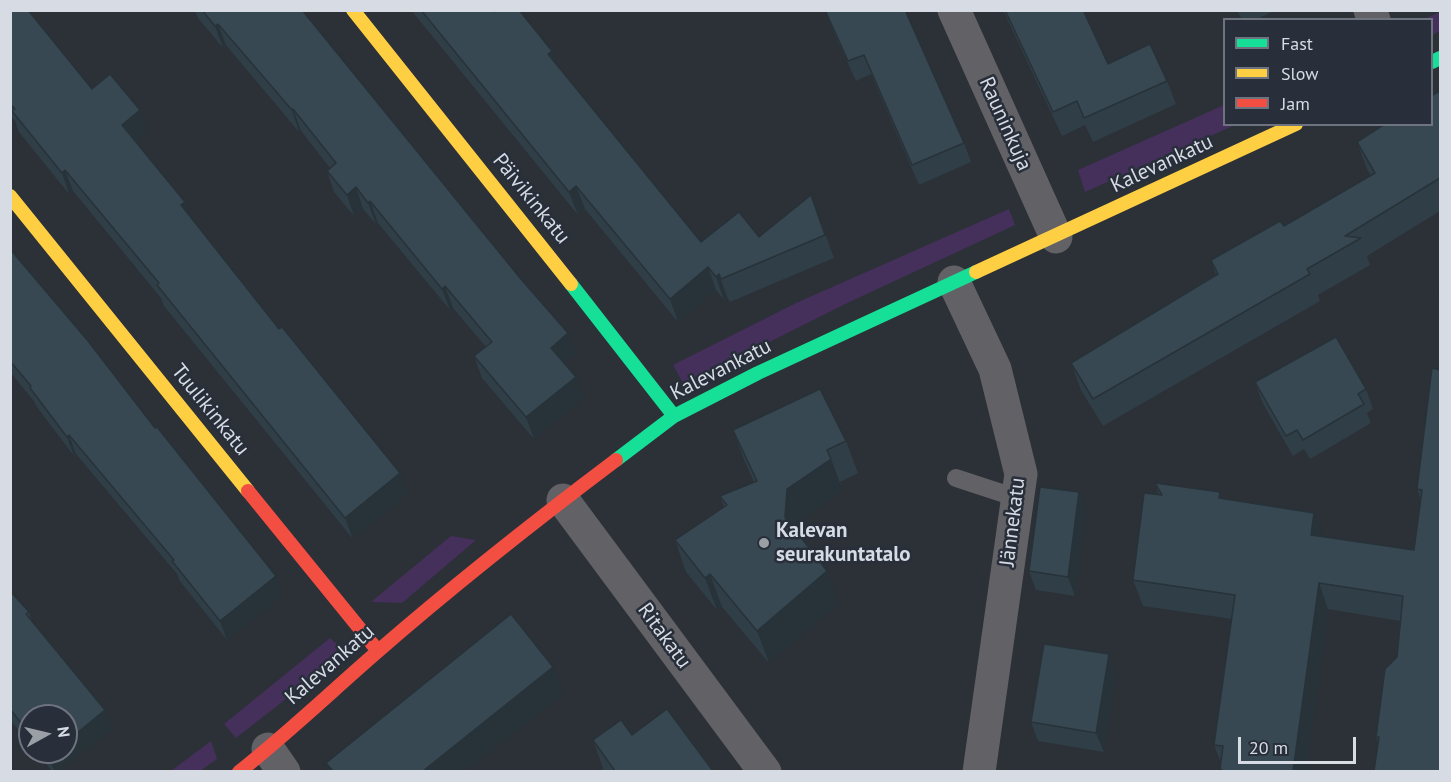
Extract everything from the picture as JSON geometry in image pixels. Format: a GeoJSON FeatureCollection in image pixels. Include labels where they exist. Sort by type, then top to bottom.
{"type":"FeatureCollection","features":[{"type":"Feature","properties":{"kind":"street","name":"Päivikinkatu"},"geometry":{"type":"LineString","coordinates":[[353,10],[644,375],[674,416]]}},
{"type":"Feature","properties":{"kind":"street","name":"Rauninkuja"},"geometry":{"type":"LineString","coordinates":[[954,10],[1056,237]]}},
{"type":"Feature","properties":{"kind":"street","name":"Kalevankatu"},"geometry":{"type":"LineString","coordinates":[[239,771],[276,760],[378,651],[563,500],[674,416],[758,373],[1292,126]]}},
{"type":"Feature","properties":{"kind":"street","name":"Tuulikinkatu"},"geometry":{"type":"LineString","coordinates":[[10,196],[378,651]]}},
{"type":"Feature","properties":{"kind":"street","name":"Jännekatu"},"geometry":{"type":"LineString","coordinates":[[954,282],[995,369],[1021,474],[979,771]]}},
{"type":"Feature","properties":{"kind":"street","name":"Ritakatu"},"geometry":{"type":"LineString","coordinates":[[563,500],[765,771]]}},
{"type":"Feature","properties":{"kind":"lane"},"geometry":{"type":"LineString","coordinates":[[956,478],[1017,498]]}},
{"type":"Feature","properties":{"kind":"shaded area"},"geometry":{"type":"Polygon","coordinates":[[[1440,12],[1440,31],[1433,34],[1433,18],[1426,18],[1440,12]]]}},
{"type":"Feature","properties":{"kind":"shaded area"},"geometry":{"type":"Polygon","coordinates":[[[1223,105],[1223,126],[1233,126],[1085,192],[1078,170],[1223,105]]]}},
{"type":"Feature","properties":{"kind":"shaded area"},"geometry":{"type":"Polygon","coordinates":[[[1009,209],[1015,225],[843,305],[684,385],[673,365],[796,303],[1009,209]]]}},
{"type":"Feature","properties":{"kind":"shaded area"},"geometry":{"type":"Polygon","coordinates":[[[451,536],[476,540],[402,603],[371,602],[451,536]]]}},
{"type":"Feature","properties":{"kind":"shaded area"},"geometry":{"type":"Polygon","coordinates":[[[330,638],[346,652],[236,738],[224,724],[330,638]]]}},
{"type":"Feature","properties":{"kind":"shaded area"},"geometry":{"type":"Polygon","coordinates":[[[211,741],[217,759],[200,771],[171,771],[211,741]]]}},
{"type":"Feature","properties":{"kind":"building"},"geometry":{"type":"Polygon","coordinates":[[[10,10],[28,10],[92,89],[110,74],[140,110],[122,125],[185,202],[181,205],[279,329],[282,327],[400,473],[345,518],[157,285],[159,283],[65,170],[62,173],[12,111],[15,109],[10,104],[10,10]]]}},
{"type":"Feature","properties":{"kind":"building"},"geometry":{"type":"Polygon","coordinates":[[[202,10],[302,10],[520,278],[568,333],[551,348],[576,377],[526,417],[474,356],[492,342],[445,286],[442,289],[370,201],[368,203],[356,187],[347,195],[327,171],[336,163],[293,109],[218,24],[215,26],[202,10]]]}},
{"type":"Feature","properties":{"kind":"building"},"geometry":{"type":"Polygon","coordinates":[[[421,10],[493,10],[494,12],[495,10],[519,10],[552,51],[548,54],[701,242],[739,212],[759,237],[811,195],[825,235],[721,279],[719,274],[716,277],[708,267],[670,299],[576,186],[569,192],[421,10]]]}},
{"type":"Feature","properties":{"kind":"building"},"geometry":{"type":"Polygon","coordinates":[[[825,10],[905,10],[964,143],[912,165],[864,55],[848,61],[825,10]]]}},
{"type":"Feature","properties":{"kind":"building"},"geometry":{"type":"Polygon","coordinates":[[[1005,10],[1083,10],[1108,64],[1150,44],[1167,81],[1084,118],[1077,101],[1053,112],[1005,10]]]}},
{"type":"Feature","properties":{"kind":"building"},"geometry":{"type":"Polygon","coordinates":[[[1440,91],[1440,178],[1345,236],[1361,238],[1307,269],[1310,274],[1093,399],[1071,363],[1218,274],[1211,260],[1280,221],[1284,226],[1375,173],[1357,142],[1382,126],[1433,126],[1433,95],[1440,91]]]}},
{"type":"Feature","properties":{"kind":"building"},"geometry":{"type":"Polygon","coordinates":[[[10,249],[88,341],[155,428],[157,427],[276,576],[220,621],[172,561],[174,560],[69,435],[67,437],[30,388],[31,386],[10,361],[10,249]]]}},
{"type":"Feature","properties":{"kind":"building"},"geometry":{"type":"Polygon","coordinates":[[[1336,337],[1366,389],[1358,394],[1364,404],[1303,440],[1297,430],[1286,436],[1255,382],[1336,337]]]}},
{"type":"Feature","properties":{"kind":"building"},"geometry":{"type":"Polygon","coordinates":[[[1432,368],[1440,370],[1440,771],[1374,771],[1385,669],[1397,657],[1403,596],[1319,583],[1293,771],[1222,771],[1220,769],[1223,746],[1214,745],[1235,595],[1133,580],[1144,493],[1162,495],[1155,483],[1220,492],[1219,498],[1314,513],[1311,535],[1414,550],[1422,490],[1417,489],[1432,368]]]}},
{"type":"Feature","properties":{"kind":"building","name":"Kalevan seurakuntatalo"},"geometry":{"type":"Polygon","coordinates":[[[820,389],[846,441],[827,450],[831,459],[787,489],[785,517],[827,571],[757,631],[710,574],[705,578],[675,540],[727,505],[720,496],[757,481],[733,430],[820,389]]]}},
{"type":"Feature","properties":{"kind":"building"},"geometry":{"type":"Polygon","coordinates":[[[1040,487],[1079,492],[1068,577],[1029,571],[1040,487]]]}},
{"type":"Feature","properties":{"kind":"building"},"geometry":{"type":"Polygon","coordinates":[[[10,591],[29,612],[26,614],[105,710],[78,732],[78,704],[18,704],[18,719],[10,709],[10,591]]]}},
{"type":"Feature","properties":{"kind":"building"},"geometry":{"type":"Polygon","coordinates":[[[511,614],[553,667],[423,771],[333,771],[326,763],[511,614]]]}},
{"type":"Feature","properties":{"kind":"building"},"geometry":{"type":"Polygon","coordinates":[[[1044,644],[1109,654],[1096,733],[1031,722],[1044,644]]]}},
{"type":"Feature","properties":{"kind":"building"},"geometry":{"type":"Polygon","coordinates":[[[667,709],[713,771],[615,771],[593,740],[621,720],[632,735],[667,709]]]}},
{"type":"Feature","properties":{"kind":"traffic: fast"},"geometry":{"type":"LineString","coordinates":[[1433,62],[1440,58]]}},
{"type":"Feature","properties":{"kind":"traffic: fast"},"geometry":{"type":"LineString","coordinates":[[616,460],[674,416],[758,373],[976,272]]}},
{"type":"Feature","properties":{"kind":"traffic: fast"},"geometry":{"type":"LineString","coordinates":[[571,284],[674,416]]}},
{"type":"Feature","properties":{"kind":"traffic: slow"},"geometry":{"type":"LineString","coordinates":[[353,10],[571,284]]}},
{"type":"Feature","properties":{"kind":"traffic: slow"},"geometry":{"type":"LineString","coordinates":[[976,272],[1292,126]]}},
{"type":"Feature","properties":{"kind":"traffic: slow"},"geometry":{"type":"LineString","coordinates":[[10,196],[248,491]]}},
{"type":"Feature","properties":{"kind":"traffic: jam"},"geometry":{"type":"LineString","coordinates":[[239,772],[435,602],[616,460]]}},
{"type":"Feature","properties":{"kind":"traffic: jam"},"geometry":{"type":"LineString","coordinates":[[248,491],[378,651]]}},
{"type":"Feature","properties":{"kind":"place","name":"Kalevan seurakuntatalo"},"geometry":{"type":"Point","coordinates":[764,543]}}]}
